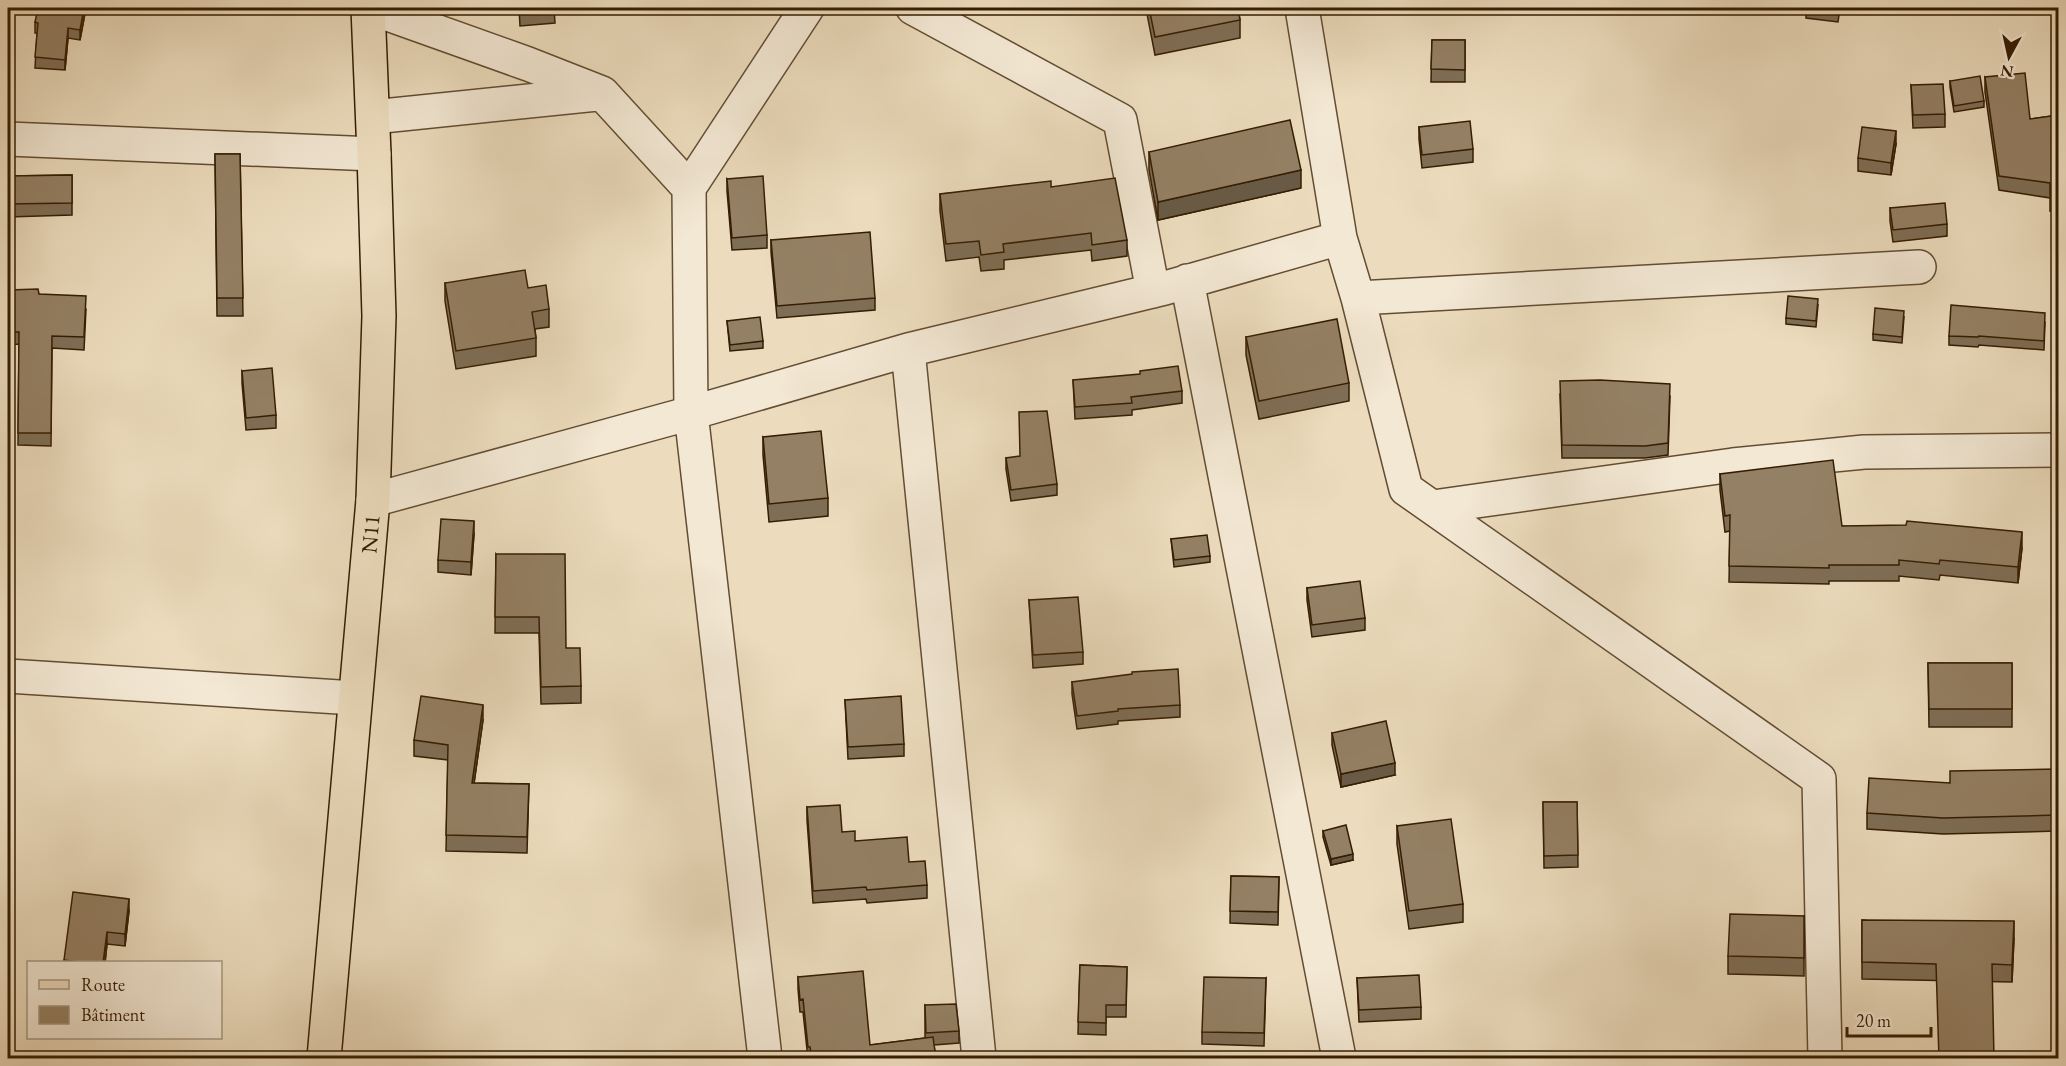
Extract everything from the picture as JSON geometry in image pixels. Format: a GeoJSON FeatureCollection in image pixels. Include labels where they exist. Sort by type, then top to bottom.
{"type":"FeatureCollection","features":[{"type":"Feature","properties":{"kind":"main road","name":"N11"},"geometry":{"type":"LineString","coordinates":[[324,1059],[373,500],[379,316],[369,8]]}},
{"type":"Feature","properties":{"kind":"street"},"geometry":{"type":"LineString","coordinates":[[369,8],[528,64],[602,93],[689,188]]}},
{"type":"Feature","properties":{"kind":"street"},"geometry":{"type":"LineString","coordinates":[[765,1059],[691,413],[689,188],[807,8]]}},
{"type":"Feature","properties":{"kind":"street"},"geometry":{"type":"LineString","coordinates":[[913,8],[1120,120],[1154,291]]}},
{"type":"Feature","properties":{"kind":"street"},"geometry":{"type":"LineString","coordinates":[[1302,8],[1340,238],[1358,298],[1406,489],[1819,779],[1825,1059]]}},
{"type":"Feature","properties":{"kind":"street"},"geometry":{"type":"LineString","coordinates":[[373,117],[602,93]]}},
{"type":"Feature","properties":{"kind":"street"},"geometry":{"type":"LineString","coordinates":[[8,139],[374,154]]}},
{"type":"Feature","properties":{"kind":"street"},"geometry":{"type":"LineString","coordinates":[[373,500],[691,413],[908,350],[1154,291],[1340,238]]}},
{"type":"Feature","properties":{"kind":"street"},"geometry":{"type":"LineString","coordinates":[[1358,298],[1919,267]]}},
{"type":"Feature","properties":{"kind":"street"},"geometry":{"type":"LineString","coordinates":[[1188,281],[1339,1059]]}},
{"type":"Feature","properties":{"kind":"street"},"geometry":{"type":"LineString","coordinates":[[908,350],[979,1059]]}},
{"type":"Feature","properties":{"kind":"street"},"geometry":{"type":"LineString","coordinates":[[1433,507],[1733,465],[1864,452],[2058,450]]}},
{"type":"Feature","properties":{"kind":"street"},"geometry":{"type":"LineString","coordinates":[[8,676],[355,698]]}},
{"type":"Feature","properties":{"kind":"building"},"geometry":{"type":"Polygon","coordinates":[[[38,8],[84,8],[80,30],[68,28],[65,60],[35,57],[38,23],[35,22],[38,8]]]}},
{"type":"Feature","properties":{"kind":"building"},"geometry":{"type":"Polygon","coordinates":[[[520,8],[554,8],[555,11],[520,13],[520,8]]]}},
{"type":"Feature","properties":{"kind":"building"},"geometry":{"type":"Polygon","coordinates":[[[1149,8],[1238,8],[1240,20],[1155,37],[1149,8]]]}},
{"type":"Feature","properties":{"kind":"building"},"geometry":{"type":"Polygon","coordinates":[[[1432,40],[1465,40],[1465,70],[1431,69],[1432,40]]]}},
{"type":"Feature","properties":{"kind":"building"},"geometry":{"type":"Polygon","coordinates":[[[2025,73],[2030,119],[2058,115],[2058,195],[2050,196],[2050,183],[1999,176],[1985,77],[2025,73]]]}},
{"type":"Feature","properties":{"kind":"building"},"geometry":{"type":"Polygon","coordinates":[[[1980,76],[1984,101],[1954,106],[1950,81],[1980,76]]]}},
{"type":"Feature","properties":{"kind":"building"},"geometry":{"type":"Polygon","coordinates":[[[1943,84],[1945,114],[1913,115],[1911,85],[1943,84]]]}},
{"type":"Feature","properties":{"kind":"building"},"geometry":{"type":"Polygon","coordinates":[[[1290,120],[1301,170],[1158,202],[1149,152],[1290,120]]]}},
{"type":"Feature","properties":{"kind":"building"},"geometry":{"type":"Polygon","coordinates":[[[1470,121],[1473,149],[1422,155],[1419,127],[1470,121]]]}},
{"type":"Feature","properties":{"kind":"building"},"geometry":{"type":"Polygon","coordinates":[[[1862,127],[1896,131],[1891,163],[1858,158],[1862,127]]]}},
{"type":"Feature","properties":{"kind":"building"},"geometry":{"type":"Polygon","coordinates":[[[215,154],[240,154],[243,298],[217,298],[215,154]]]}},
{"type":"Feature","properties":{"kind":"building"},"geometry":{"type":"Polygon","coordinates":[[[72,175],[72,203],[8,204],[8,176],[72,175]]]}},
{"type":"Feature","properties":{"kind":"building"},"geometry":{"type":"Polygon","coordinates":[[[763,176],[767,235],[732,238],[727,179],[763,176]]]}},
{"type":"Feature","properties":{"kind":"building"},"geometry":{"type":"Polygon","coordinates":[[[1115,178],[1127,240],[1092,245],[1091,233],[1003,244],[1004,252],[981,255],[979,241],[946,244],[940,194],[1051,181],[1051,187],[1115,178]]]}},
{"type":"Feature","properties":{"kind":"building"},"geometry":{"type":"Polygon","coordinates":[[[1945,203],[1947,224],[1893,230],[1890,208],[1945,203]]]}},
{"type":"Feature","properties":{"kind":"building"},"geometry":{"type":"Polygon","coordinates":[[[870,232],[875,298],[777,306],[771,240],[870,232]]]}},
{"type":"Feature","properties":{"kind":"building"},"geometry":{"type":"Polygon","coordinates":[[[525,270],[528,288],[546,285],[549,309],[532,312],[536,338],[456,351],[445,283],[525,270]]]}},
{"type":"Feature","properties":{"kind":"building"},"geometry":{"type":"Polygon","coordinates":[[[38,289],[39,294],[86,296],[84,337],[52,336],[51,433],[18,433],[19,332],[8,332],[8,290],[38,289]]]}},
{"type":"Feature","properties":{"kind":"building"},"geometry":{"type":"Polygon","coordinates":[[[1788,296],[1818,299],[1816,321],[1786,318],[1788,296]]]}},
{"type":"Feature","properties":{"kind":"building"},"geometry":{"type":"Polygon","coordinates":[[[1951,305],[2045,313],[2044,341],[1949,336],[1951,305]]]}},
{"type":"Feature","properties":{"kind":"building"},"geometry":{"type":"Polygon","coordinates":[[[1875,308],[1904,311],[1902,337],[1873,334],[1875,308]]]}},
{"type":"Feature","properties":{"kind":"building"},"geometry":{"type":"Polygon","coordinates":[[[760,317],[763,341],[730,345],[727,321],[760,317]]]}},
{"type":"Feature","properties":{"kind":"building"},"geometry":{"type":"Polygon","coordinates":[[[1337,319],[1349,383],[1259,401],[1246,337],[1337,319]]]}},
{"type":"Feature","properties":{"kind":"building"},"geometry":{"type":"Polygon","coordinates":[[[1178,366],[1182,391],[1131,397],[1132,403],[1075,407],[1073,380],[1140,374],[1140,371],[1178,366]]]}},
{"type":"Feature","properties":{"kind":"building"},"geometry":{"type":"Polygon","coordinates":[[[272,368],[276,415],[246,418],[242,371],[272,368]]]}},
{"type":"Feature","properties":{"kind":"building"},"geometry":{"type":"Polygon","coordinates":[[[1600,380],[1670,384],[1668,443],[1645,446],[1562,445],[1560,381],[1600,380]]]}},
{"type":"Feature","properties":{"kind":"building"},"geometry":{"type":"Polygon","coordinates":[[[1047,411],[1057,484],[1011,490],[1006,458],[1020,456],[1019,412],[1047,411]]]}},
{"type":"Feature","properties":{"kind":"building"},"geometry":{"type":"Polygon","coordinates":[[[821,431],[828,498],[769,504],[763,437],[821,431]]]}},
{"type":"Feature","properties":{"kind":"building"},"geometry":{"type":"Polygon","coordinates":[[[1833,460],[1842,526],[1906,525],[1907,521],[2022,532],[2018,567],[1940,560],[1939,564],[1899,560],[1899,565],[1829,565],[1829,568],[1729,566],[1730,515],[1725,516],[1720,474],[1833,460]]]}},
{"type":"Feature","properties":{"kind":"building"},"geometry":{"type":"Polygon","coordinates":[[[441,519],[474,521],[471,562],[438,560],[441,519]]]}},
{"type":"Feature","properties":{"kind":"building"},"geometry":{"type":"Polygon","coordinates":[[[1207,535],[1210,556],[1174,560],[1171,539],[1207,535]]]}},
{"type":"Feature","properties":{"kind":"building"},"geometry":{"type":"Polygon","coordinates":[[[496,554],[565,554],[566,648],[580,648],[581,686],[541,687],[539,617],[495,617],[496,554]]]}},
{"type":"Feature","properties":{"kind":"building"},"geometry":{"type":"Polygon","coordinates":[[[1360,581],[1365,618],[1312,625],[1307,588],[1360,581]]]}},
{"type":"Feature","properties":{"kind":"building"},"geometry":{"type":"Polygon","coordinates":[[[1078,597],[1083,652],[1033,655],[1029,600],[1078,597]]]}},
{"type":"Feature","properties":{"kind":"building"},"geometry":{"type":"Polygon","coordinates":[[[1928,663],[2012,663],[2012,709],[1929,709],[1928,663]]]}},
{"type":"Feature","properties":{"kind":"building"},"geometry":{"type":"Polygon","coordinates":[[[1178,669],[1180,705],[1118,709],[1118,711],[1077,716],[1072,682],[1132,674],[1132,672],[1178,669]]]}},
{"type":"Feature","properties":{"kind":"building"},"geometry":{"type":"Polygon","coordinates":[[[421,696],[483,705],[472,783],[529,784],[527,837],[446,835],[448,745],[414,740],[421,696]]]}},
{"type":"Feature","properties":{"kind":"building"},"geometry":{"type":"Polygon","coordinates":[[[901,696],[904,744],[848,747],[845,700],[901,696]]]}},
{"type":"Feature","properties":{"kind":"building"},"geometry":{"type":"Polygon","coordinates":[[[1386,721],[1395,763],[1341,774],[1332,733],[1386,721]]]}},
{"type":"Feature","properties":{"kind":"building"},"geometry":{"type":"Polygon","coordinates":[[[2058,769],[2058,815],[1943,818],[1867,813],[1869,778],[1950,783],[1950,771],[2058,769]]]}},
{"type":"Feature","properties":{"kind":"building"},"geometry":{"type":"Polygon","coordinates":[[[1543,802],[1577,802],[1578,855],[1544,856],[1543,802]]]}},
{"type":"Feature","properties":{"kind":"building"},"geometry":{"type":"Polygon","coordinates":[[[840,805],[842,832],[855,831],[855,841],[907,837],[909,862],[925,861],[927,885],[867,890],[866,887],[813,891],[807,807],[840,805]]]}},
{"type":"Feature","properties":{"kind":"building"},"geometry":{"type":"Polygon","coordinates":[[[1451,819],[1463,904],[1409,911],[1397,826],[1451,819]]]}},
{"type":"Feature","properties":{"kind":"building"},"geometry":{"type":"Polygon","coordinates":[[[1346,825],[1353,854],[1331,859],[1323,831],[1346,825]]]}},
{"type":"Feature","properties":{"kind":"building"},"geometry":{"type":"Polygon","coordinates":[[[1231,876],[1279,877],[1278,912],[1230,911],[1231,876]]]}},
{"type":"Feature","properties":{"kind":"building"},"geometry":{"type":"Polygon","coordinates":[[[73,892],[129,899],[125,934],[107,932],[103,961],[64,960],[73,892]]]}},
{"type":"Feature","properties":{"kind":"building"},"geometry":{"type":"Polygon","coordinates":[[[1730,914],[1804,916],[1804,958],[1728,956],[1730,914]]]}},
{"type":"Feature","properties":{"kind":"building"},"geometry":{"type":"Polygon","coordinates":[[[1862,920],[2014,921],[2012,965],[1992,964],[1994,1059],[1939,1059],[1936,964],[1862,962],[1862,920]]]}},
{"type":"Feature","properties":{"kind":"building"},"geometry":{"type":"Polygon","coordinates":[[[1080,965],[1127,967],[1126,1005],[1106,1005],[1106,1023],[1078,1022],[1080,965]]]}},
{"type":"Feature","properties":{"kind":"building"},"geometry":{"type":"Polygon","coordinates":[[[863,971],[870,1045],[933,1037],[936,1059],[812,1059],[810,1047],[808,1047],[803,999],[800,1000],[798,977],[863,971]]]}},
{"type":"Feature","properties":{"kind":"building"},"geometry":{"type":"Polygon","coordinates":[[[1419,975],[1421,1007],[1359,1010],[1357,978],[1419,975]]]}},
{"type":"Feature","properties":{"kind":"building"},"geometry":{"type":"Polygon","coordinates":[[[1204,977],[1266,978],[1264,1033],[1202,1032],[1204,977]]]}},
{"type":"Feature","properties":{"kind":"building"},"geometry":{"type":"Polygon","coordinates":[[[956,1004],[959,1031],[926,1033],[925,1005],[956,1004]]]}}]}
